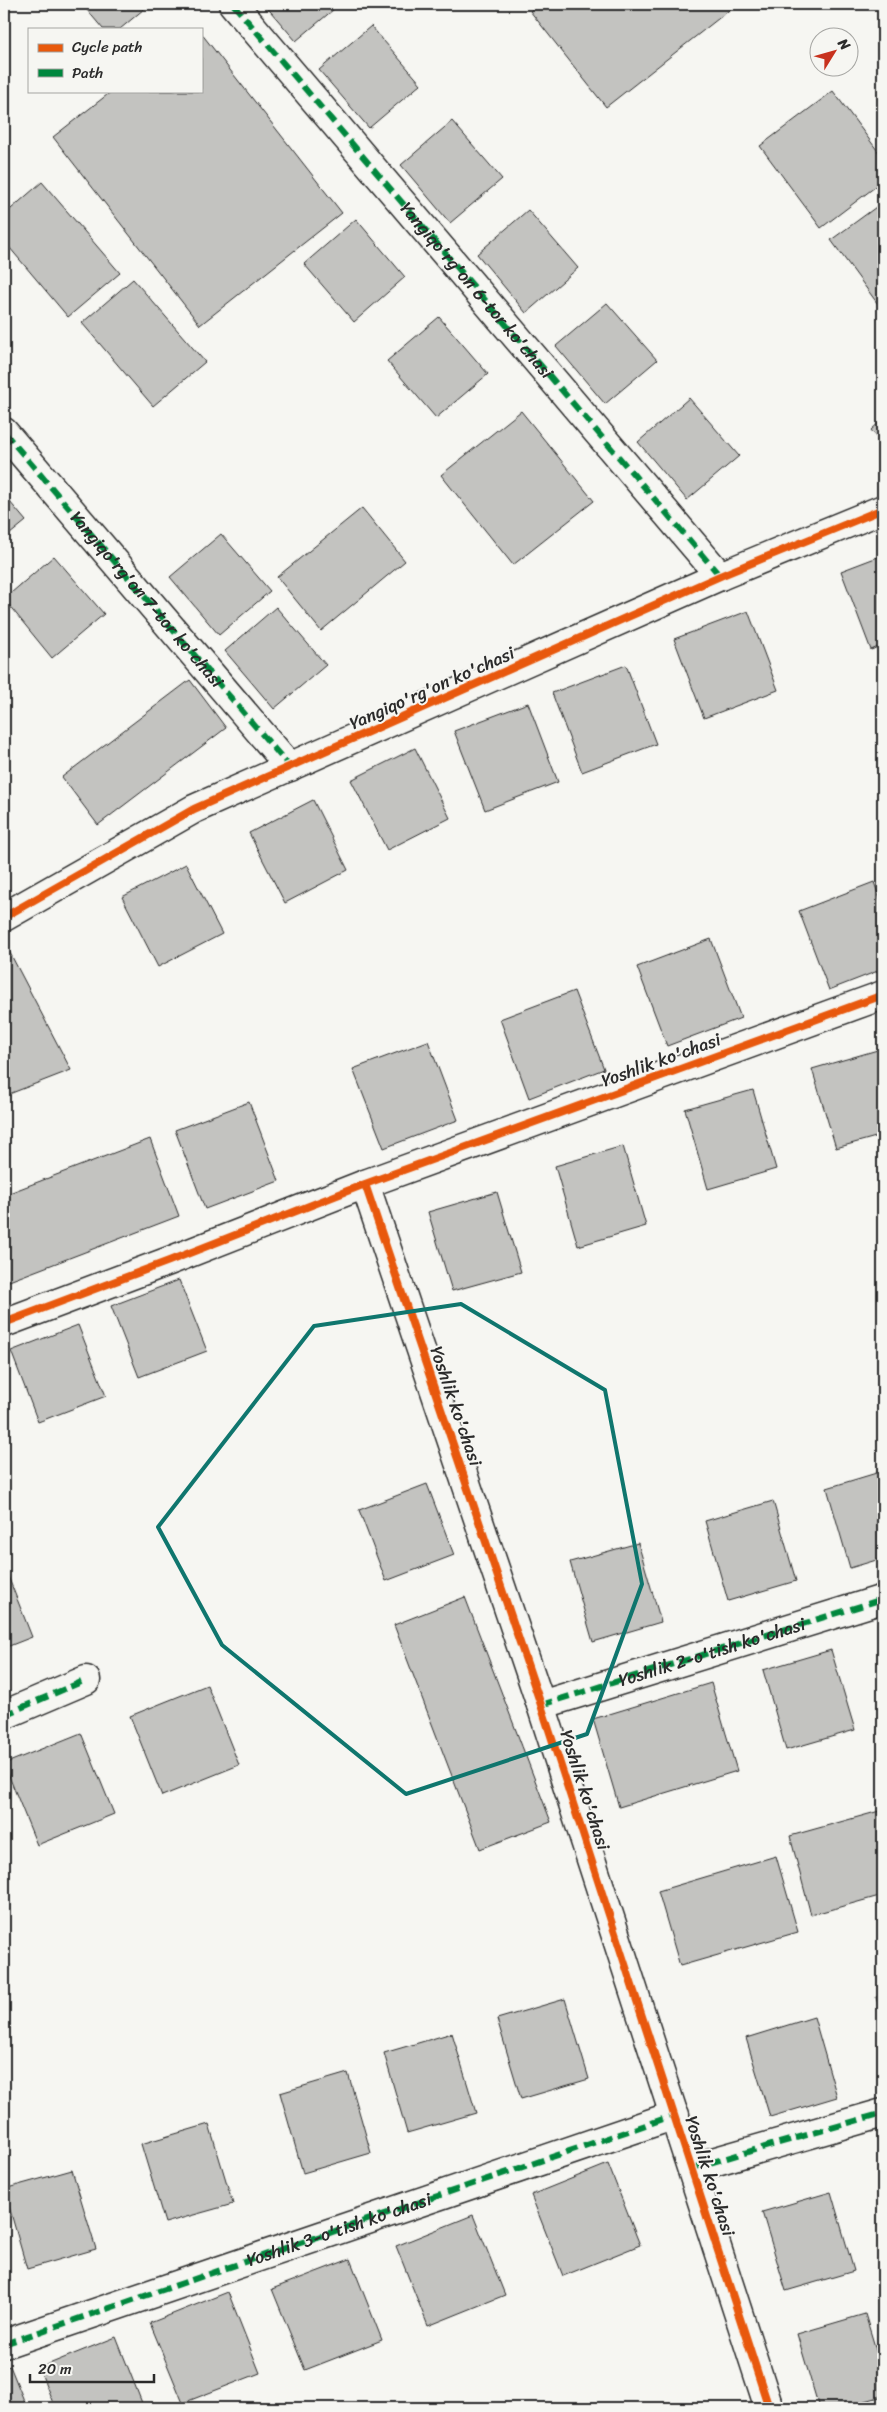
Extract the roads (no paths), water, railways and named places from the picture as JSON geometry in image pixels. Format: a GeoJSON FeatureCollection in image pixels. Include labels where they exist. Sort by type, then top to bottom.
{"type":"FeatureCollection","features":[{"type":"Feature","properties":{"kind":"street","name":"Yangiqo'rg'on 6-tor ko'chasi"},"geometry":{"type":"LineString","coordinates":[[233,4],[720,576]]}},
{"type":"Feature","properties":{"kind":"street","name":"Yangiqo'rg'on 7-tor ko'chasi"},"geometry":{"type":"LineString","coordinates":[[4,432],[290,767]]}},
{"type":"Feature","properties":{"kind":"street","name":"Yangiqo'rg'on ko'chasi"},"geometry":{"type":"LineString","coordinates":[[4,917],[194,809],[720,576],[883,509]]}},
{"type":"Feature","properties":{"kind":"street","name":"Yoshlik ko'chasi"},"geometry":{"type":"LineString","coordinates":[[4,1323],[169,1262],[365,1184],[883,995]]}},
{"type":"Feature","properties":{"kind":"street","name":"Yoshlik ko'chasi"},"geometry":{"type":"LineString","coordinates":[[365,1184],[541,1705],[769,2408]]}},
{"type":"Feature","properties":{"kind":"street","name":"Yoshlik 2-o'tish ko'chasi"},"geometry":{"type":"LineString","coordinates":[[541,1705],[883,1599]]}},
{"type":"Feature","properties":{"kind":"street"},"geometry":{"type":"LineString","coordinates":[[4,1715],[86,1680]]}},
{"type":"Feature","properties":{"kind":"street"},"geometry":{"type":"LineString","coordinates":[[692,2168],[883,2113]]}},
{"type":"Feature","properties":{"kind":"street","name":"Yoshlik 3-o'tish ko'chasi"},"geometry":{"type":"LineString","coordinates":[[4,2344],[675,2115]]}}]}
